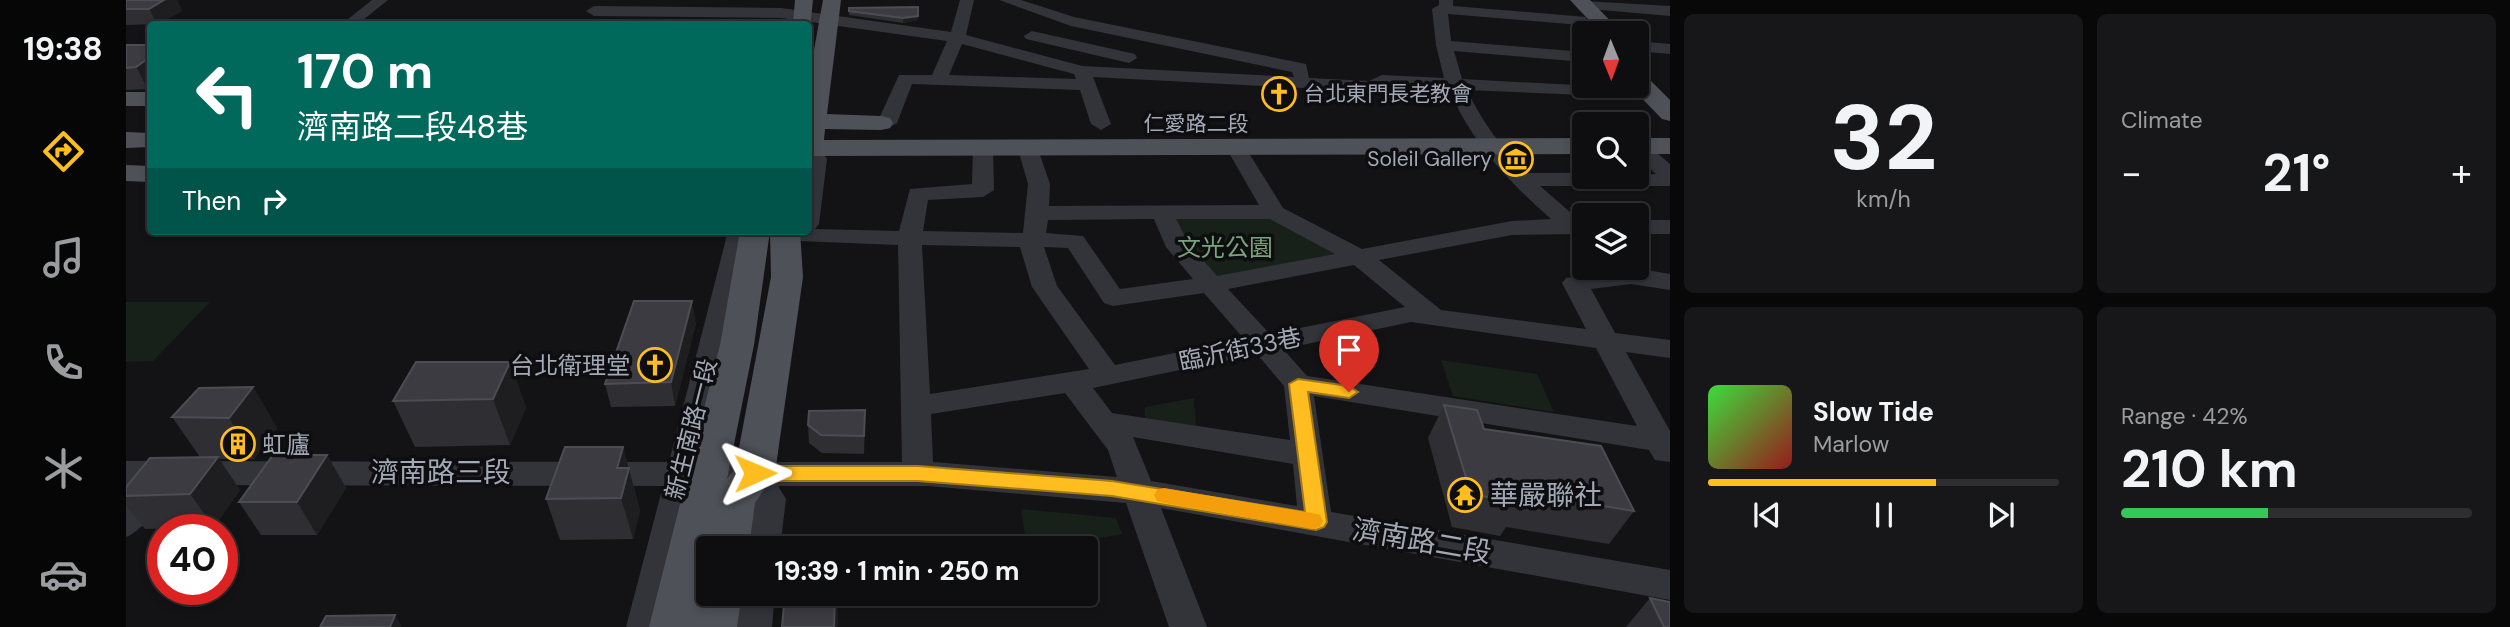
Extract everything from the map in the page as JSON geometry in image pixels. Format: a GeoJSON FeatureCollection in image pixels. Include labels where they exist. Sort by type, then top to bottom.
{"type":"FeatureCollection","features":[{"type":"Feature","properties":{"kind":"main road"},"geometry":{"type":"LineString","coordinates":[[1561,0],[1591,19]]}},
{"type":"Feature","properties":{"kind":"main road"},"geometry":{"type":"LineString","coordinates":[[812,125],[831,10]]}},
{"type":"Feature","properties":{"kind":"main road"},"geometry":{"type":"LineString","coordinates":[[1652,88],[1670,114]]}},
{"type":"Feature","properties":{"kind":"main road"},"geometry":{"type":"LineString","coordinates":[[126,99],[147,99]]}},
{"type":"Feature","properties":{"kind":"main road"},"geometry":{"type":"LineString","coordinates":[[812,137],[887,123],[914,123]]}},
{"type":"Feature","properties":{"kind":"main road","name":"仁愛路二段"},"geometry":{"type":"LineString","coordinates":[[1061,124],[1481,136],[1572,145]]}},
{"type":"Feature","properties":{"kind":"main road"},"geometry":{"type":"LineString","coordinates":[[1649,125],[1670,125]]}},
{"type":"Feature","properties":{"kind":"main road","name":"仁愛路二段"},"geometry":{"type":"LineString","coordinates":[[812,137],[1028,131],[1234,146],[1481,136],[1572,126]]}},
{"type":"Feature","properties":{"kind":"main road"},"geometry":{"type":"LineString","coordinates":[[126,128],[147,128]]}},
{"type":"Feature","properties":{"kind":"main road","name":"仁愛路二段"},"geometry":{"type":"LineString","coordinates":[[812,137],[1572,135]]}},
{"type":"Feature","properties":{"kind":"main road"},"geometry":{"type":"LineString","coordinates":[[1649,135],[1670,135]]}},
{"type":"Feature","properties":{"kind":"main road"},"geometry":{"type":"LineString","coordinates":[[126,140],[147,139]]}},
{"type":"Feature","properties":{"kind":"main road"},"geometry":{"type":"LineString","coordinates":[[1649,146],[1670,146]]}},
{"type":"Feature","properties":{"kind":"main road"},"geometry":{"type":"LineString","coordinates":[[126,173],[147,173]]}},
{"type":"Feature","properties":{"kind":"main road","name":"新生南路一段"},"geometry":{"type":"LineString","coordinates":[[673,627],[693,474],[739,334],[754,235]]}},
{"type":"Feature","properties":{"kind":"main road"},"geometry":{"type":"LineString","coordinates":[[729,536],[735,499],[755,473],[787,277],[800,235]]}},
{"type":"Feature","properties":{"kind":"main road"},"geometry":{"type":"LineString","coordinates":[[713,627],[717,606]]}},
{"type":"Feature","properties":{"kind":"street"},"geometry":{"type":"LineString","coordinates":[[353,21],[381,0]]}},
{"type":"Feature","properties":{"kind":"street"},"geometry":{"type":"LineString","coordinates":[[938,80],[957,38],[967,0]]}},
{"type":"Feature","properties":{"kind":"street"},"geometry":{"type":"LineString","coordinates":[[1006,0],[1072,21],[1300,68],[1303,83]]}},
{"type":"Feature","properties":{"kind":"street"},"geometry":{"type":"LineString","coordinates":[[1572,223],[1518,179],[1481,136],[1455,84],[1440,30],[1443,5],[1670,27]]}},
{"type":"Feature","properties":{"kind":"street"},"geometry":{"type":"LineString","coordinates":[[586,21],[598,6],[692,6],[798,14],[831,10],[957,38],[1084,78]]}},
{"type":"Feature","properties":{"kind":"street"},"geometry":{"type":"LineString","coordinates":[[1591,19],[1670,11]]}},
{"type":"Feature","properties":{"kind":"street"},"geometry":{"type":"LineString","coordinates":[[1032,36],[1129,58]]}},
{"type":"Feature","properties":{"kind":"street"},"geometry":{"type":"LineString","coordinates":[[1445,45],[1572,56]]}},
{"type":"Feature","properties":{"kind":"street"},"geometry":{"type":"LineString","coordinates":[[1649,47],[1670,49]]}},
{"type":"Feature","properties":{"kind":"street"},"geometry":{"type":"LineString","coordinates":[[1084,78],[1101,124]]}},
{"type":"Feature","properties":{"kind":"street"},"geometry":{"type":"LineString","coordinates":[[887,123],[905,79],[1084,78],[1379,87],[1377,82],[1382,80],[1652,88]]}},
{"type":"Feature","properties":{"kind":"street"},"geometry":{"type":"LineString","coordinates":[[918,474],[910,236],[918,194],[983,190],[986,131]]}},
{"type":"Feature","properties":{"kind":"street"},"geometry":{"type":"LineString","coordinates":[[1028,131],[1039,184],[1038,213],[1031,247],[1045,288],[1108,376]]}},
{"type":"Feature","properties":{"kind":"street"},"geometry":{"type":"LineString","coordinates":[[812,143],[817,159],[812,183]]}},
{"type":"Feature","properties":{"kind":"street"},"geometry":{"type":"LineString","coordinates":[[1234,146],[1274,212]]}},
{"type":"Feature","properties":{"kind":"street"},"geometry":{"type":"LineString","coordinates":[[1649,158],[1670,178]]}},
{"type":"Feature","properties":{"kind":"street"},"geometry":{"type":"LineString","coordinates":[[1518,179],[1670,178]]}},
{"type":"Feature","properties":{"kind":"street"},"geometry":{"type":"LineString","coordinates":[[1038,213],[1274,212],[1361,258],[1433,317]]}},
{"type":"Feature","properties":{"kind":"street"},"geometry":{"type":"LineString","coordinates":[[1162,213],[1178,247],[1298,384],[1316,522]]}},
{"type":"Feature","properties":{"kind":"street"},"geometry":{"type":"LineString","coordinates":[[1649,227],[1670,228]]}},
{"type":"Feature","properties":{"kind":"street"},"geometry":{"type":"LineString","coordinates":[[812,231],[1075,240],[1113,298],[1213,284],[1513,228],[1572,229]]}},
{"type":"Feature","properties":{"kind":"street","name":"新生南路一段"},"geometry":{"type":"LineString","coordinates":[[645,627],[693,474],[739,235]]}},
{"type":"Feature","properties":{"kind":"street"},"geometry":{"type":"LineString","coordinates":[[1649,277],[1670,282]]}},
{"type":"Feature","properties":{"kind":"street"},"geometry":{"type":"LineString","coordinates":[[1592,280],[1575,284],[1604,340],[1667,447]]}},
{"type":"Feature","properties":{"kind":"street","name":"臨沂街33巷"},"geometry":{"type":"LineString","coordinates":[[916,406],[1108,376],[1411,314],[1670,349]]}},
{"type":"Feature","properties":{"kind":"street"},"geometry":{"type":"LineString","coordinates":[[1072,382],[1122,446],[1188,627]]}},
{"type":"Feature","properties":{"kind":"street"},"geometry":{"type":"LineString","coordinates":[[1298,384],[1667,447]]}},
{"type":"Feature","properties":{"kind":"street"},"geometry":{"type":"LineString","coordinates":[[1104,422],[1309,455]]}},
{"type":"Feature","properties":{"kind":"street","name":"濟南路三段"},"geometry":{"type":"LineString","coordinates":[[126,473],[755,473]]}},
{"type":"Feature","properties":{"kind":"street"},"geometry":{"type":"LineString","coordinates":[[126,523],[166,473]]}},
{"type":"Feature","properties":{"kind":"street"},"geometry":{"type":"LineString","coordinates":[[755,473],[769,499],[764,536]]}},
{"type":"Feature","properties":{"kind":"street","name":"濟南路二段"},"geometry":{"type":"LineString","coordinates":[[755,473],[918,474],[1137,491],[1670,585]]}},
{"type":"Feature","properties":{"kind":"street"},"geometry":{"type":"LineString","coordinates":[[753,627],[755,606]]}},
{"type":"Feature","properties":{"kind":"green space","name":"文光公園"},"geometry":{"type":"Polygon","coordinates":[[[1167,216],[1274,216],[1348,257],[1212,282],[1167,216]]]}},
{"type":"Feature","properties":{"kind":"green space"},"geometry":{"type":"Polygon","coordinates":[[[126,302],[210,302],[153,361],[126,362],[126,302]]]}},
{"type":"Feature","properties":{"kind":"green space"},"geometry":{"type":"Polygon","coordinates":[[[1441,360],[1537,374],[1554,412],[1453,396],[1441,360]]]}},
{"type":"Feature","properties":{"kind":"green space"},"geometry":{"type":"Polygon","coordinates":[[[1194,398],[1196,426],[1145,419],[1145,407],[1194,398]]]}},
{"type":"Feature","properties":{"kind":"green space"},"geometry":{"type":"Polygon","coordinates":[[[1021,509],[1116,518],[1122,534],[1098,538],[1098,536],[1025,536],[1021,509]]]}},
{"type":"Feature","properties":{"kind":"building"},"geometry":{"type":"Polygon","coordinates":[[[126,0],[164,0],[149,9],[126,9],[126,0]]]}},
{"type":"Feature","properties":{"kind":"building"},"geometry":{"type":"Polygon","coordinates":[[[918,7],[918,16],[903,18],[849,11],[849,8],[918,7]]]}},
{"type":"Feature","properties":{"kind":"building"},"geometry":{"type":"Polygon","coordinates":[[[126,45],[147,45],[147,59],[136,67],[126,68],[126,45]]]}},
{"type":"Feature","properties":{"kind":"building"},"geometry":{"type":"Polygon","coordinates":[[[634,301],[692,301],[671,382],[605,384],[634,301]]]}},
{"type":"Feature","properties":{"kind":"building"},"geometry":{"type":"Polygon","coordinates":[[[416,362],[510,362],[493,399],[393,401],[416,362]]]}},
{"type":"Feature","properties":{"kind":"building"},"geometry":{"type":"Polygon","coordinates":[[[253,387],[229,418],[172,417],[199,388],[253,387]]]}},
{"type":"Feature","properties":{"kind":"building"},"geometry":{"type":"Polygon","coordinates":[[[1444,405],[1477,410],[1484,429],[1601,446],[1634,511],[1517,492],[1521,503],[1471,494],[1444,405]]]}},
{"type":"Feature","properties":{"kind":"building"},"geometry":{"type":"Polygon","coordinates":[[[865,410],[864,436],[821,435],[808,425],[809,411],[865,410]]]}},
{"type":"Feature","properties":{"kind":"building"},"geometry":{"type":"Polygon","coordinates":[[[565,447],[623,447],[617,468],[629,468],[621,498],[546,499],[565,447]]]}},
{"type":"Feature","properties":{"kind":"building"},"geometry":{"type":"Polygon","coordinates":[[[273,455],[327,455],[297,502],[239,502],[273,455]]]}},
{"type":"Feature","properties":{"kind":"building"},"geometry":{"type":"Polygon","coordinates":[[[218,457],[190,494],[126,496],[126,487],[150,458],[218,457]]]}},
{"type":"Feature","properties":{"kind":"building"},"geometry":{"type":"Polygon","coordinates":[[[1650,598],[1670,602],[1670,627],[1664,627],[1650,598]]]}},
{"type":"Feature","properties":{"kind":"building"},"geometry":{"type":"Polygon","coordinates":[[[784,606],[835,606],[834,627],[782,627],[784,606]]]}},
{"type":"Feature","properties":{"kind":"building"},"geometry":{"type":"Polygon","coordinates":[[[395,615],[390,627],[320,627],[326,616],[395,615]]]}},
{"type":"Feature","properties":{"kind":"slow traffic"},"geometry":{"type":"LineString","coordinates":[[1164,495],[1312,521]]}},
{"type":"Feature","properties":{"kind":"place","name":"台北東門長老教會"},"geometry":{"type":"Point","coordinates":[1279,94]}},
{"type":"Feature","properties":{"kind":"place","name":"Soleil Gallery"},"geometry":{"type":"Point","coordinates":[1516,159]}},
{"type":"Feature","properties":{"kind":"place","name":"台北衛理堂"},"geometry":{"type":"Point","coordinates":[655,365]}},
{"type":"Feature","properties":{"kind":"place","name":"虹廬"},"geometry":{"type":"Point","coordinates":[238,444]}},
{"type":"Feature","properties":{"kind":"place","name":"華嚴聯社"},"geometry":{"type":"Point","coordinates":[1465,495]}},
{"type":"Feature","properties":{"kind":"route"},"geometry":{"type":"LineString","coordinates":[[755,473],[918,474],[1137,491],[1316,522],[1298,384],[1349,392]]}}]}
